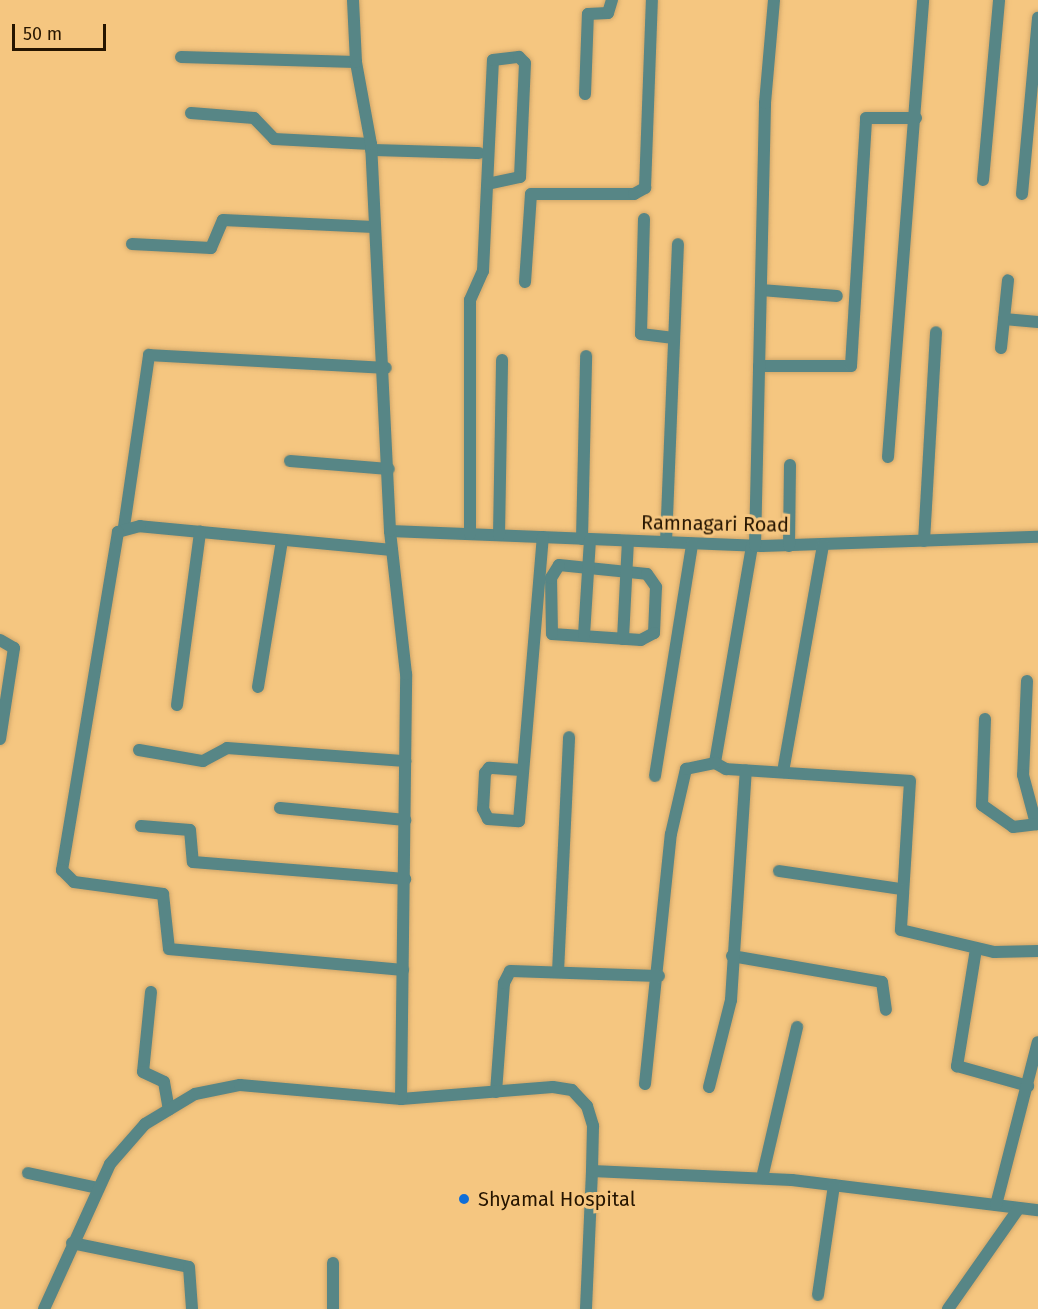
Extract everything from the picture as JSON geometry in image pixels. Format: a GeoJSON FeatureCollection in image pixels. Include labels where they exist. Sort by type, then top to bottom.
{"type":"FeatureCollection","features":[{"type":"Feature","properties":{"kind":"street"},"geometry":{"type":"LineString","coordinates":[[353,0],[356,62],[371,147],[374,227],[386,368],[390,531],[406,674],[401,1099]]}},
{"type":"Feature","properties":{"kind":"street"},"geometry":{"type":"LineString","coordinates":[[585,94],[588,14],[608,13],[612,0]]}},
{"type":"Feature","properties":{"kind":"street"},"geometry":{"type":"LineString","coordinates":[[525,282],[531,194],[634,194],[645,188],[652,0]]}},
{"type":"Feature","properties":{"kind":"street"},"geometry":{"type":"LineString","coordinates":[[715,763],[753,546],[765,97],[774,0]]}},
{"type":"Feature","properties":{"kind":"street"},"geometry":{"type":"LineString","coordinates":[[888,458],[916,118],[923,0]]}},
{"type":"Feature","properties":{"kind":"street"},"geometry":{"type":"LineString","coordinates":[[983,180],[999,0]]}},
{"type":"Feature","properties":{"kind":"street"},"geometry":{"type":"LineString","coordinates":[[1022,194],[1038,18]]}},
{"type":"Feature","properties":{"kind":"street"},"geometry":{"type":"LineString","coordinates":[[181,57],[356,62]]}},
{"type":"Feature","properties":{"kind":"street"},"geometry":{"type":"LineString","coordinates":[[470,534],[470,300],[483,272],[493,60],[519,57],[525,63],[520,177],[488,184]]}},
{"type":"Feature","properties":{"kind":"street"},"geometry":{"type":"LineString","coordinates":[[191,113],[254,118],[274,139],[479,153]]}},
{"type":"Feature","properties":{"kind":"street"},"geometry":{"type":"LineString","coordinates":[[759,366],[851,366],[866,118],[916,118]]}},
{"type":"Feature","properties":{"kind":"street"},"geometry":{"type":"LineString","coordinates":[[644,219],[641,334],[674,338]]}},
{"type":"Feature","properties":{"kind":"street"},"geometry":{"type":"LineString","coordinates":[[132,244],[211,248],[223,220],[374,227]]}},
{"type":"Feature","properties":{"kind":"street"},"geometry":{"type":"LineString","coordinates":[[666,542],[678,244]]}},
{"type":"Feature","properties":{"kind":"street"},"geometry":{"type":"LineString","coordinates":[[1001,348],[1008,280]]}},
{"type":"Feature","properties":{"kind":"street"},"geometry":{"type":"LineString","coordinates":[[761,290],[837,296]]}},
{"type":"Feature","properties":{"kind":"street"},"geometry":{"type":"LineString","coordinates":[[1004,319],[1038,322]]}},
{"type":"Feature","properties":{"kind":"street"},"geometry":{"type":"LineString","coordinates":[[924,541],[936,332]]}},
{"type":"Feature","properties":{"kind":"street"},"geometry":{"type":"LineString","coordinates":[[386,368],[149,355],[124,527],[112,549],[64,876],[74,882],[163,894],[169,949],[403,970]]}},
{"type":"Feature","properties":{"kind":"street"},"geometry":{"type":"LineString","coordinates":[[584,635],[589,566],[586,539],[586,356]]}},
{"type":"Feature","properties":{"kind":"street"},"geometry":{"type":"LineString","coordinates":[[498,535],[502,360]]}},
{"type":"Feature","properties":{"kind":"street"},"geometry":{"type":"LineString","coordinates":[[290,461],[389,469]]}},
{"type":"Feature","properties":{"kind":"street"},"geometry":{"type":"LineString","coordinates":[[789,546],[790,465]]}},
{"type":"Feature","properties":{"kind":"street"},"geometry":{"type":"LineString","coordinates":[[124,527],[392,550]]}},
{"type":"Feature","properties":{"kind":"street","name":"Ramnagari Road"},"geometry":{"type":"LineString","coordinates":[[390,531],[753,546],[1038,537]]}},
{"type":"Feature","properties":{"kind":"street"},"geometry":{"type":"LineString","coordinates":[[177,705],[200,532]]}},
{"type":"Feature","properties":{"kind":"street"},"geometry":{"type":"LineString","coordinates":[[521,770],[489,768],[485,773],[483,809],[488,819],[519,820],[521,770],[543,537]]}},
{"type":"Feature","properties":{"kind":"street"},"geometry":{"type":"LineString","coordinates":[[258,687],[282,540]]}},
{"type":"Feature","properties":{"kind":"street"},"geometry":{"type":"LineString","coordinates":[[623,639],[628,541]]}},
{"type":"Feature","properties":{"kind":"street"},"geometry":{"type":"LineString","coordinates":[[655,776],[692,544]]}},
{"type":"Feature","properties":{"kind":"street"},"geometry":{"type":"LineString","coordinates":[[783,772],[823,544]]}},
{"type":"Feature","properties":{"kind":"street"},"geometry":{"type":"LineString","coordinates":[[558,565],[589,566],[627,569],[653,579],[654,633],[647,639],[552,634],[551,579],[558,565]]}},
{"type":"Feature","properties":{"kind":"street"},"geometry":{"type":"LineString","coordinates":[[0,640],[14,648],[0,739]]}},
{"type":"Feature","properties":{"kind":"street"},"geometry":{"type":"LineString","coordinates":[[985,719],[981,805],[1013,827],[1037,824],[1023,775],[1027,681]]}},
{"type":"Feature","properties":{"kind":"street"},"geometry":{"type":"LineString","coordinates":[[558,972],[569,737]]}},
{"type":"Feature","properties":{"kind":"street"},"geometry":{"type":"LineString","coordinates":[[139,750],[203,761],[227,748],[406,761]]}},
{"type":"Feature","properties":{"kind":"street"},"geometry":{"type":"LineString","coordinates":[[645,1084],[659,976],[667,856],[685,772],[715,763],[746,770],[910,781],[898,922],[904,933],[976,949],[1038,951]]}},
{"type":"Feature","properties":{"kind":"street"},"geometry":{"type":"LineString","coordinates":[[709,1087],[729,1008],[746,770]]}},
{"type":"Feature","properties":{"kind":"street"},"geometry":{"type":"LineString","coordinates":[[280,808],[405,819]]}},
{"type":"Feature","properties":{"kind":"street"},"geometry":{"type":"LineString","coordinates":[[141,826],[190,830],[193,862],[405,879]]}},
{"type":"Feature","properties":{"kind":"street"},"geometry":{"type":"LineString","coordinates":[[779,871],[901,889]]}},
{"type":"Feature","properties":{"kind":"street"},"geometry":{"type":"LineString","coordinates":[[976,949],[957,1066],[1028,1086]]}},
{"type":"Feature","properties":{"kind":"street"},"geometry":{"type":"LineString","coordinates":[[732,956],[882,982],[886,1010]]}},
{"type":"Feature","properties":{"kind":"street"},"geometry":{"type":"LineString","coordinates":[[496,1092],[507,973],[558,972],[659,976]]}},
{"type":"Feature","properties":{"kind":"street"},"geometry":{"type":"LineString","coordinates":[[152,993],[143,1072],[166,1084],[169,1110]]}},
{"type":"Feature","properties":{"kind":"street"},"geometry":{"type":"LineString","coordinates":[[762,1178],[797,1027]]}},
{"type":"Feature","properties":{"kind":"street"},"geometry":{"type":"LineString","coordinates":[[996,1205],[1038,1042]]}},
{"type":"Feature","properties":{"kind":"street"},"geometry":{"type":"LineString","coordinates":[[44,1309],[72,1243],[110,1164],[145,1124],[195,1094],[240,1085],[401,1099],[496,1092],[572,1090],[587,1106],[593,1126],[586,1309]]}},
{"type":"Feature","properties":{"kind":"street"},"geometry":{"type":"LineString","coordinates":[[592,1171],[762,1178],[1038,1210]]}},
{"type":"Feature","properties":{"kind":"street"},"geometry":{"type":"LineString","coordinates":[[28,1173],[98,1188]]}},
{"type":"Feature","properties":{"kind":"street"},"geometry":{"type":"LineString","coordinates":[[818,1295],[834,1185]]}},
{"type":"Feature","properties":{"kind":"street"},"geometry":{"type":"LineString","coordinates":[[948,1309],[1019,1208]]}},
{"type":"Feature","properties":{"kind":"street"},"geometry":{"type":"LineString","coordinates":[[72,1243],[189,1267],[192,1309]]}},
{"type":"Feature","properties":{"kind":"street"},"geometry":{"type":"LineString","coordinates":[[333,1263],[333,1309]]}},
{"type":"Feature","properties":{"kind":"place","name":"Shyamal Hospital"},"geometry":{"type":"Point","coordinates":[464,1199]}}]}
